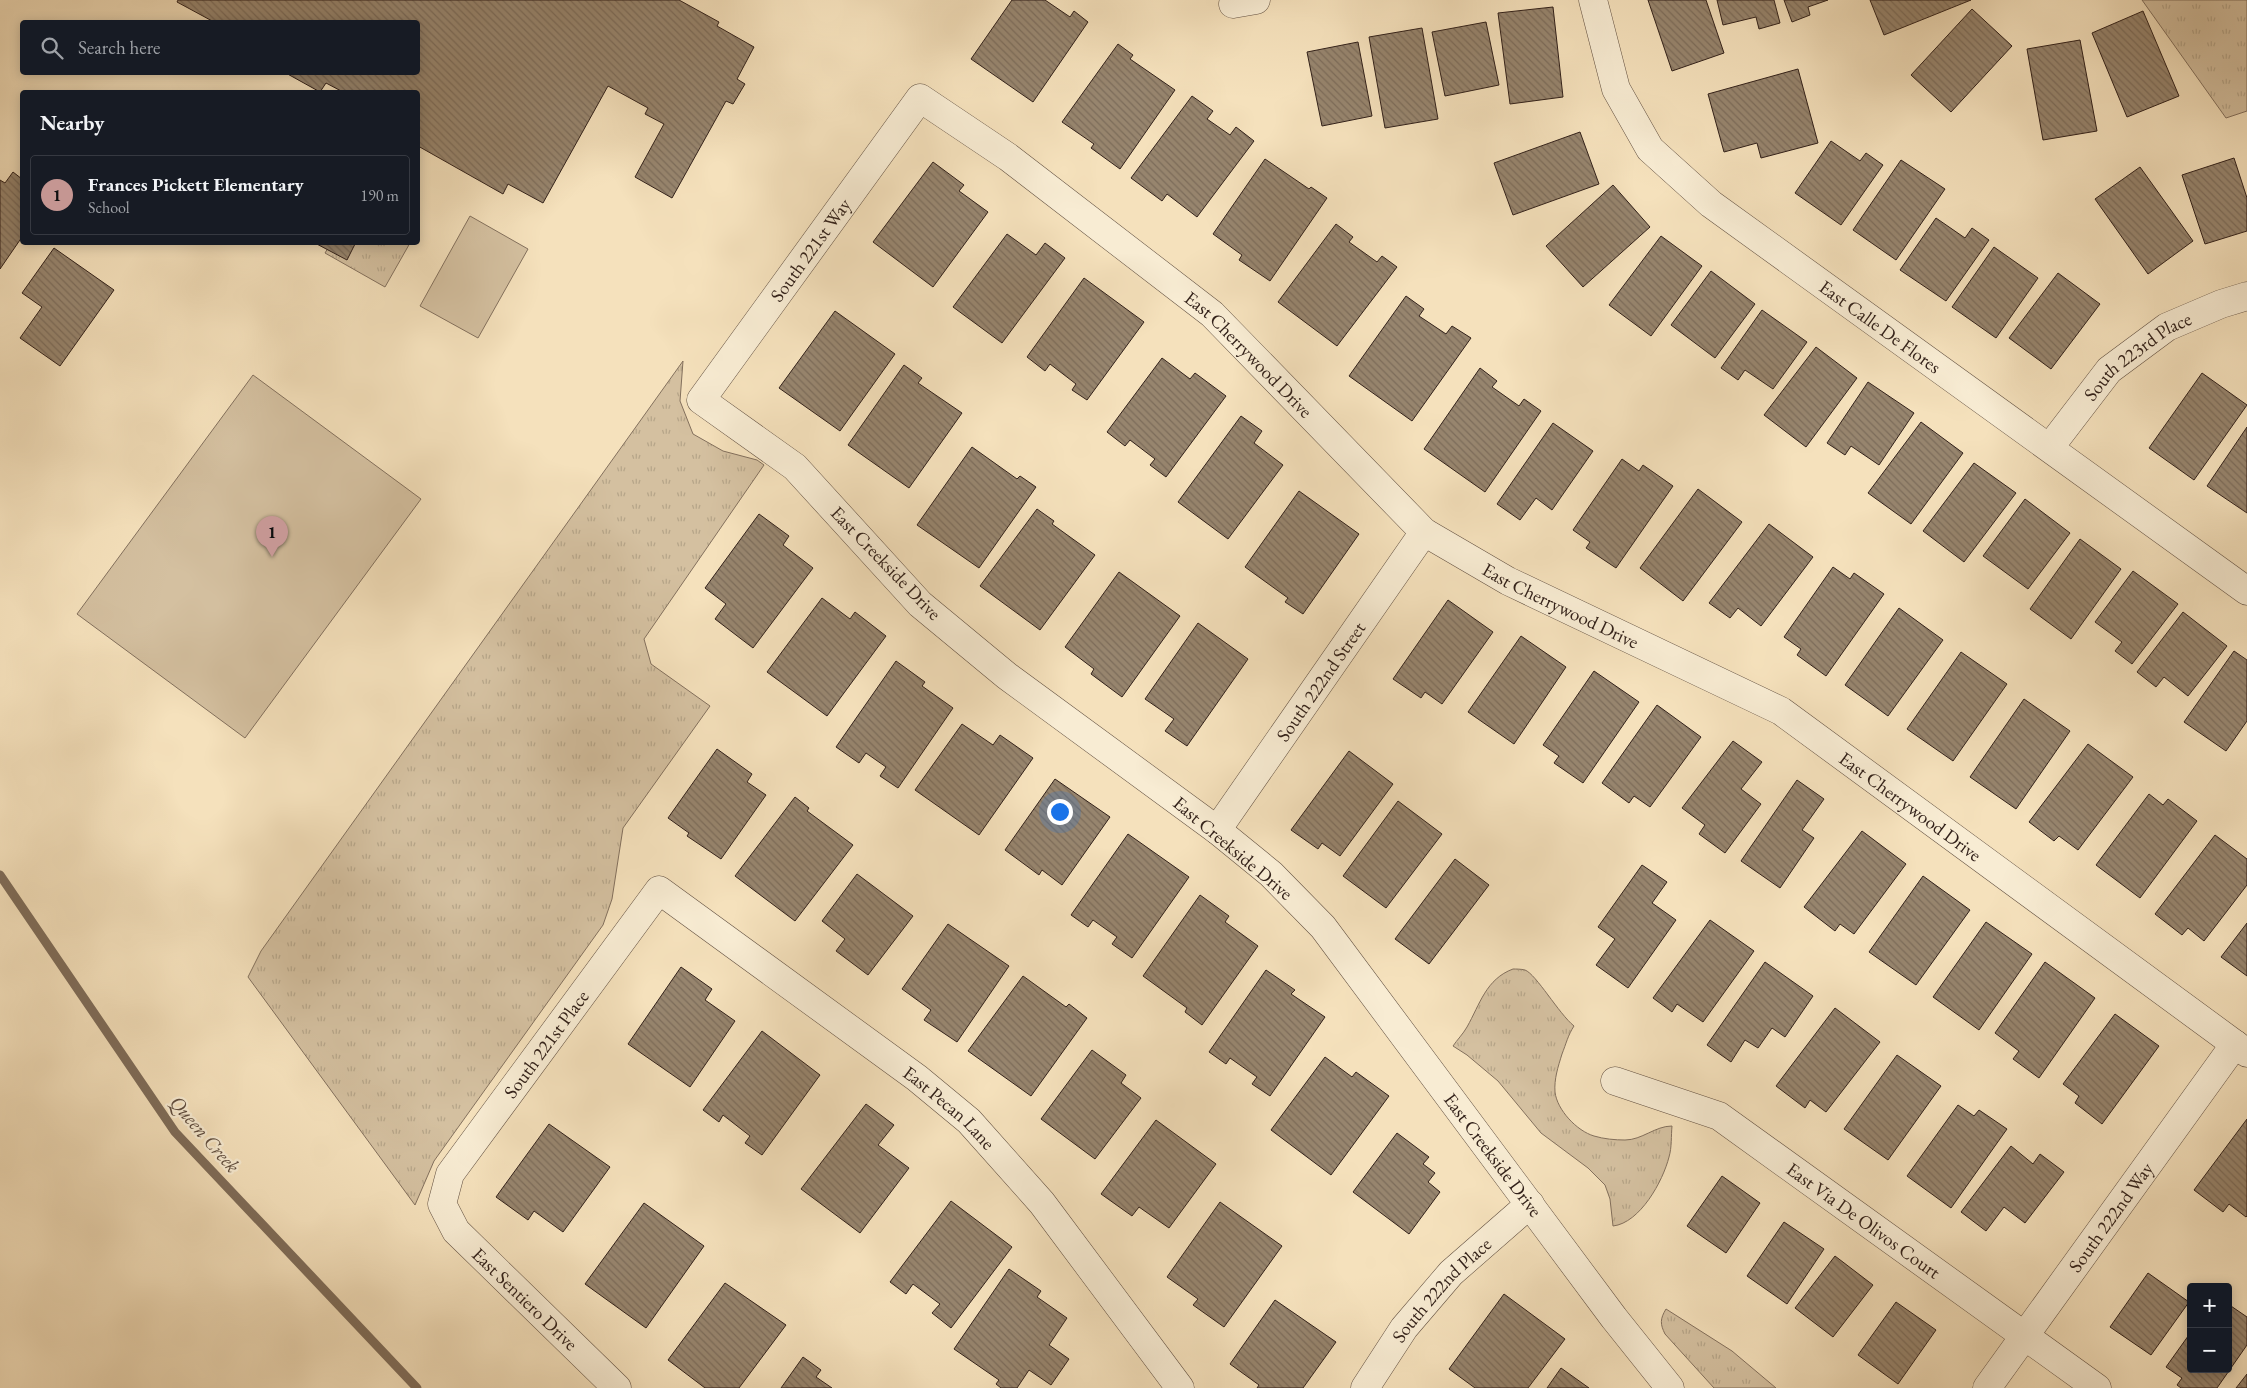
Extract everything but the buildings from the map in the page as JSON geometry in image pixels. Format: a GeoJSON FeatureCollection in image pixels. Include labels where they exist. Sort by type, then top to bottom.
{"type":"FeatureCollection","features":[{"type":"Feature","properties":{"kind":"street","name":"East Calle De Flores"},"geometry":{"type":"LineString","coordinates":[[1593,0],[1616,89],[1650,150],[1711,204],[2247,590]]}},
{"type":"Feature","properties":{"kind":"street","name":"South 221st Way"},"geometry":{"type":"LineString","coordinates":[[701,400],[920,98]]}},
{"type":"Feature","properties":{"kind":"street","name":"East Cherrywood Drive"},"geometry":{"type":"LineString","coordinates":[[920,98],[1008,157],[1212,314],[1424,532],[1508,581],[1780,711],[2241,1049]]}},
{"type":"Feature","properties":{"kind":"street","name":"South 223rd Place"},"geometry":{"type":"LineString","coordinates":[[2050,447],[2109,370],[2167,326],[2221,304],[2247,296]]}},
{"type":"Feature","properties":{"kind":"street","name":"East Creekside Drive"},"geometry":{"type":"LineString","coordinates":[[701,400],[795,467],[920,604],[1007,676],[1217,830],[1271,874],[1323,927],[1614,1318],[1670,1388]]}},
{"type":"Feature","properties":{"kind":"street","name":"South 222nd Street"},"geometry":{"type":"LineString","coordinates":[[1217,830],[1424,532]]}},
{"type":"Feature","properties":{"kind":"street","name":"South 221st Place"},"geometry":{"type":"LineString","coordinates":[[442,1204],[450,1174],[659,890]]}},
{"type":"Feature","properties":{"kind":"street","name":"East Pecan Lane"},"geometry":{"type":"LineString","coordinates":[[659,890],[916,1078],[969,1122],[1042,1203],[1180,1388]]}},
{"type":"Feature","properties":{"kind":"street","name":"South 222nd Way"},"geometry":{"type":"LineString","coordinates":[[1986,1388],[2241,1049]]}},
{"type":"Feature","properties":{"kind":"street","name":"East Via De Olivos Court"},"geometry":{"type":"LineString","coordinates":[[1615,1081],[1719,1116],[2097,1388]]}},
{"type":"Feature","properties":{"kind":"street","name":"East Sentiero Drive"},"geometry":{"type":"LineString","coordinates":[[442,1204],[456,1231],[617,1388]]}},
{"type":"Feature","properties":{"kind":"street","name":"South 222nd Place"},"geometry":{"type":"LineString","coordinates":[[1365,1388],[1404,1328],[1451,1273],[1530,1204]]}},
{"type":"Feature","properties":{"kind":"green space"},"geometry":{"type":"Polygon","coordinates":[[[2142,0],[2247,0],[2247,111],[2226,118],[2142,0]]]}},
{"type":"Feature","properties":{"kind":"green space"},"geometry":{"type":"Polygon","coordinates":[[[470,216],[528,249],[478,338],[420,306],[470,216]]]}},
{"type":"Feature","properties":{"kind":"green space"},"geometry":{"type":"Polygon","coordinates":[[[330,245],[409,245],[385,287],[325,253],[330,245]]]}},
{"type":"Feature","properties":{"kind":"green space"},"geometry":{"type":"Polygon","coordinates":[[[683,361],[680,401],[693,434],[723,451],[757,460],[764,465],[644,639],[651,664],[710,706],[623,828],[612,899],[603,925],[434,1161],[415,1205],[248,977],[261,951],[683,361]]]}},
{"type":"Feature","properties":{"kind":"green space"},"geometry":{"type":"Polygon","coordinates":[[[253,375],[421,499],[245,738],[77,614],[253,375]]]}},
{"type":"Feature","properties":{"kind":"green space"},"geometry":{"type":"Polygon","coordinates":[[[1513,969],[1525,970],[1530,973],[1574,1026],[1562,1054],[1555,1082],[1555,1092],[1564,1113],[1575,1125],[1594,1136],[1617,1140],[1637,1138],[1660,1128],[1672,1126],[1670,1153],[1656,1189],[1641,1209],[1623,1223],[1613,1226],[1610,1199],[1605,1185],[1588,1168],[1541,1133],[1498,1081],[1453,1046],[1467,1027],[1490,986],[1504,973],[1513,969]]]}},
{"type":"Feature","properties":{"kind":"green space"},"geometry":{"type":"Polygon","coordinates":[[[1666,1309],[1732,1351],[1776,1388],[1714,1388],[1665,1334],[1661,1322],[1666,1309]]]}},
{"type":"Feature","properties":{"kind":"waterway","name":"Queen Creek"},"geometry":{"type":"LineString","coordinates":[[0,875],[175,1132],[417,1388]]}},
{"type":"Feature","properties":{"kind":"place","name":"Frances Pickett Elementary"},"geometry":{"type":"Point","coordinates":[272,557]}}]}
